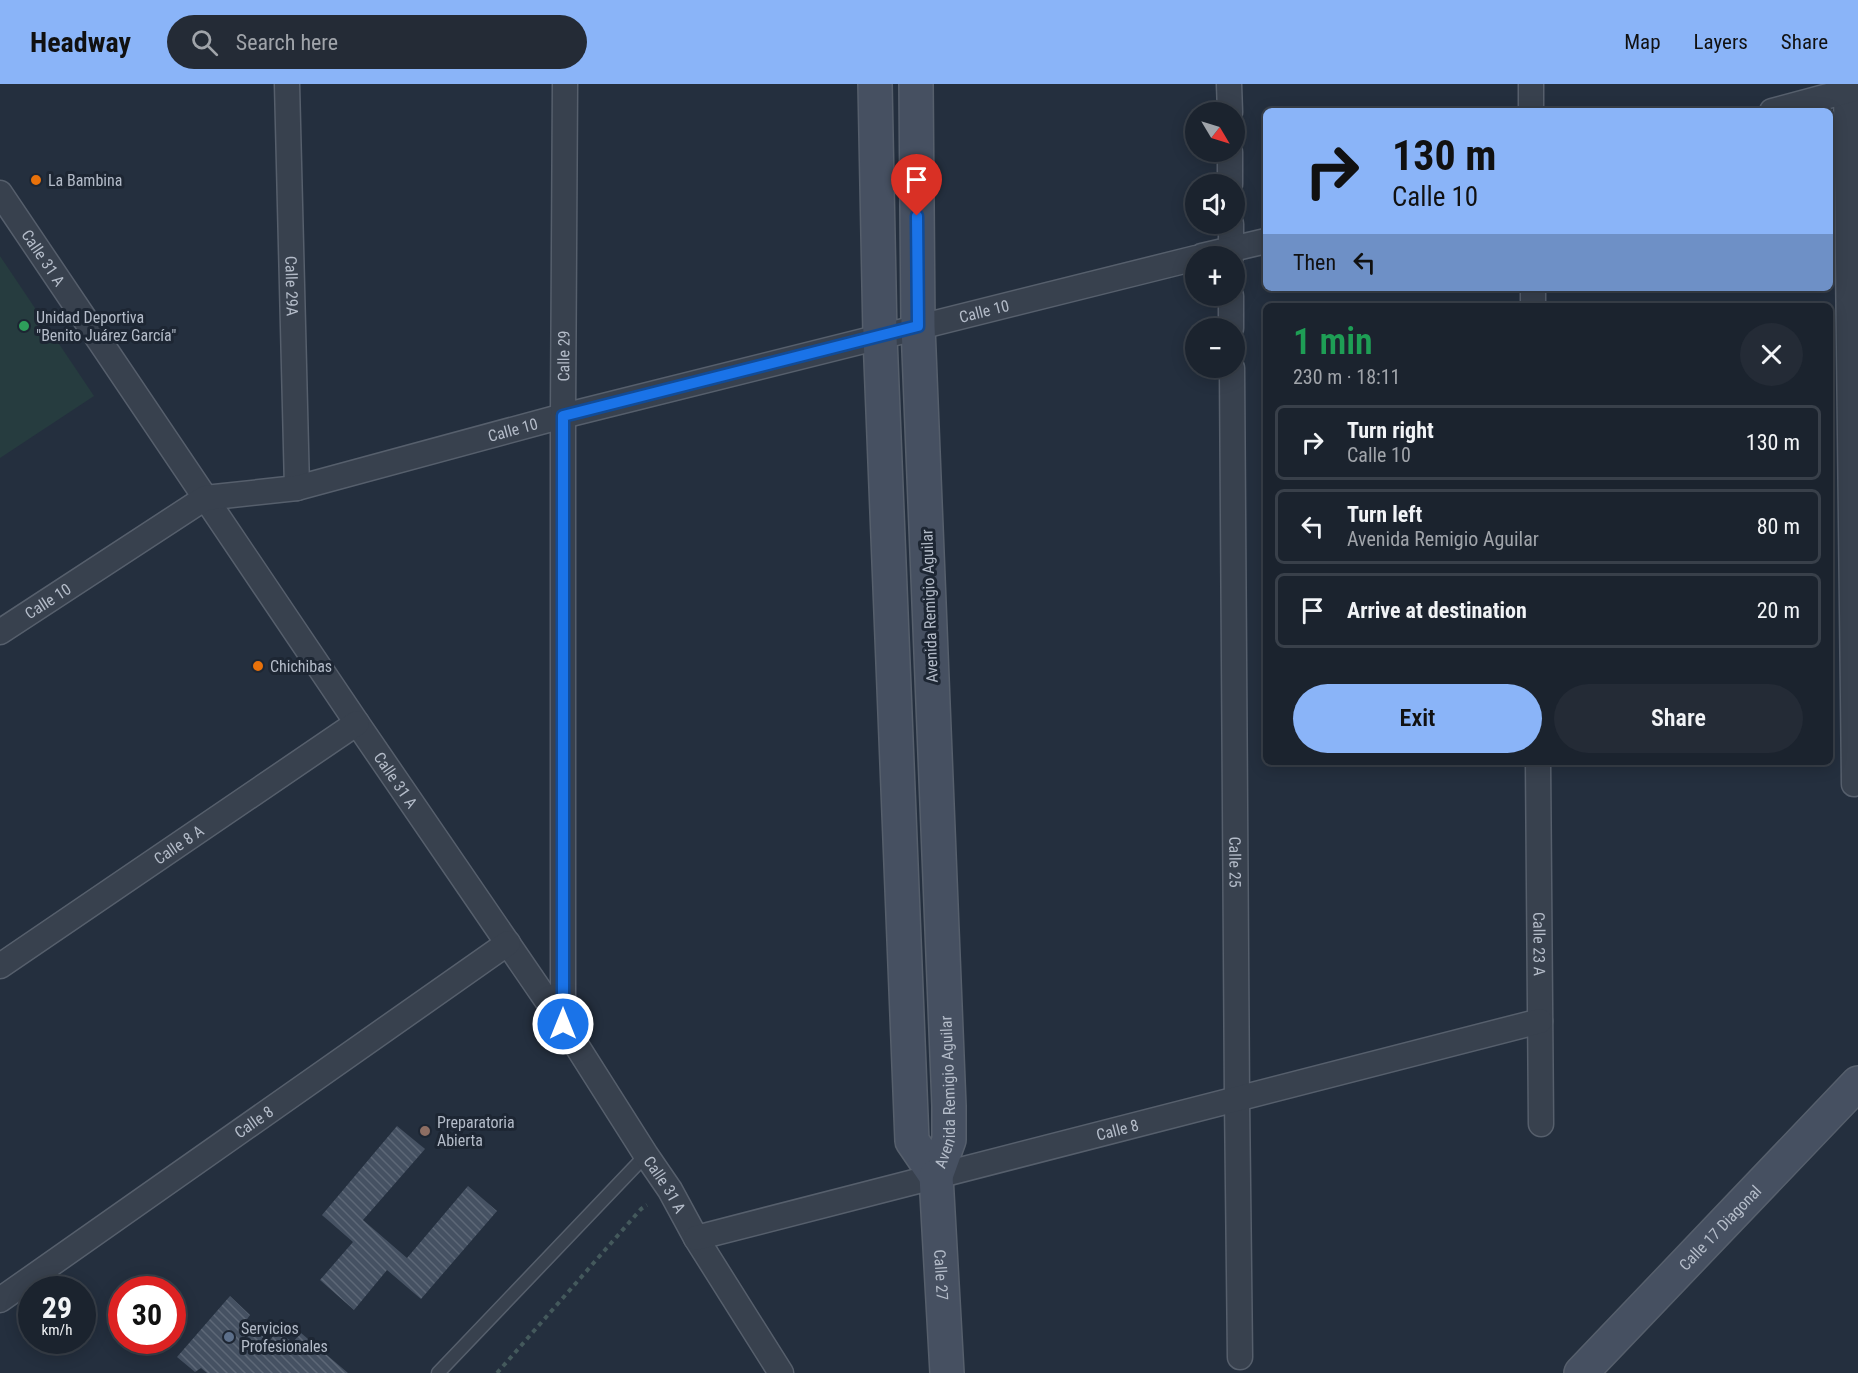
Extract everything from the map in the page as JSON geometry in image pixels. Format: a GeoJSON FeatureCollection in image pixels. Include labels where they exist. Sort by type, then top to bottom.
{"type":"FeatureCollection","features":[{"type":"Feature","properties":{"kind":"street","name":"Calle 29A"},"geometry":{"type":"LineString","coordinates":[[287,84],[297,488]]}},
{"type":"Feature","properties":{"kind":"street","name":"Calle 29"},"geometry":{"type":"LineString","coordinates":[[563,1024],[565,84]]}},
{"type":"Feature","properties":{"kind":"street","name":"Avenida Remigio Aguilar"},"geometry":{"type":"LineString","coordinates":[[874,84],[880,336],[912,1141],[936,1176]]}},
{"type":"Feature","properties":{"kind":"street","name":"Avenida Remigio Aguilar"},"geometry":{"type":"LineString","coordinates":[[916,84],[918,326],[949,1106],[949,1140],[936,1176]]}},
{"type":"Feature","properties":{"kind":"street"},"geometry":{"type":"LineString","coordinates":[[1229,84],[1230,102]]}},
{"type":"Feature","properties":{"kind":"street"},"geometry":{"type":"LineString","coordinates":[[1531,84],[1531,108]]}},
{"type":"Feature","properties":{"kind":"street"},"geometry":{"type":"LineString","coordinates":[[1782,108],[1850,88],[1854,784]]}},
{"type":"Feature","properties":{"kind":"street","name":"Calle 31 A"},"geometry":{"type":"LineString","coordinates":[[0,194],[563,1024],[670,1190],[696,1238],[781,1373]]}},
{"type":"Feature","properties":{"kind":"street"},"geometry":{"type":"LineString","coordinates":[[1245,248],[1263,242]]}},
{"type":"Feature","properties":{"kind":"street","name":"Calle 10"},"geometry":{"type":"LineString","coordinates":[[0,632],[205,498],[297,488],[563,416],[1185,261]]}},
{"type":"Feature","properties":{"kind":"street","name":"Calle 25"},"geometry":{"type":"LineString","coordinates":[[1232,378],[1240,1357]]}},
{"type":"Feature","properties":{"kind":"street","name":"Calle 8 A"},"geometry":{"type":"LineString","coordinates":[[0,966],[357,723]]}},
{"type":"Feature","properties":{"kind":"street","name":"Calle 23 A"},"geometry":{"type":"LineString","coordinates":[[1538,765],[1541,1124]]}},
{"type":"Feature","properties":{"kind":"street","name":"Calle 8"},"geometry":{"type":"LineString","coordinates":[[0,1300],[508,943]]}},
{"type":"Feature","properties":{"kind":"street","name":"Calle 8"},"geometry":{"type":"LineString","coordinates":[[696,1238],[1540,1021]]}},
{"type":"Feature","properties":{"kind":"street","name":"Calle 17 Diagonal"},"geometry":{"type":"LineString","coordinates":[[1581,1373],[1858,1083]]}},
{"type":"Feature","properties":{"kind":"street","name":"Calle 27"},"geometry":{"type":"LineString","coordinates":[[936,1176],[947,1373]]}},
{"type":"Feature","properties":{"kind":"lane"},"geometry":{"type":"LineString","coordinates":[[438,1373],[646,1155]]}},
{"type":"Feature","properties":{"kind":"path"},"geometry":{"type":"LineString","coordinates":[[497,1373],[641,1209],[670,1190]]}},
{"type":"Feature","properties":{"kind":"green space","name":"Unidad Deportiva \"Benito Juárez García\""},"geometry":{"type":"Polygon","coordinates":[[[0,256],[94,396],[0,458],[0,256]]]}},
{"type":"Feature","properties":{"kind":"building"},"geometry":{"type":"Polygon","coordinates":[[[397,1126],[425,1149],[363,1220],[407,1258],[468,1186],[497,1211],[421,1299],[387,1270],[354,1310],[320,1280],[353,1242],[322,1215],[397,1126]]]}},
{"type":"Feature","properties":{"kind":"building","name":"Servicios Profesionales"},"geometry":{"type":"Polygon","coordinates":[[[230,1296],[250,1315],[245,1322],[269,1341],[277,1332],[293,1342],[301,1333],[348,1373],[207,1373],[201,1368],[195,1372],[177,1357],[180,1354],[186,1354],[186,1347],[230,1296]]]}},
{"type":"Feature","properties":{"kind":"place","name":"La Bambina"},"geometry":{"type":"Point","coordinates":[36,180]}},
{"type":"Feature","properties":{"kind":"place","name":"Unidad Deportiva \"Benito Juárez García\""},"geometry":{"type":"Point","coordinates":[24,326]}},
{"type":"Feature","properties":{"kind":"place","name":"Chichibas"},"geometry":{"type":"Point","coordinates":[258,666]}},
{"type":"Feature","properties":{"kind":"place","name":"Preparatoria Abierta"},"geometry":{"type":"Point","coordinates":[425,1131]}},
{"type":"Feature","properties":{"kind":"place","name":"Servicios Profesionales"},"geometry":{"type":"Point","coordinates":[229,1337]}},
{"type":"Feature","properties":{"kind":"route"},"geometry":{"type":"LineString","coordinates":[[563,1024],[563,416],[918,326],[917,216]]}}]}
